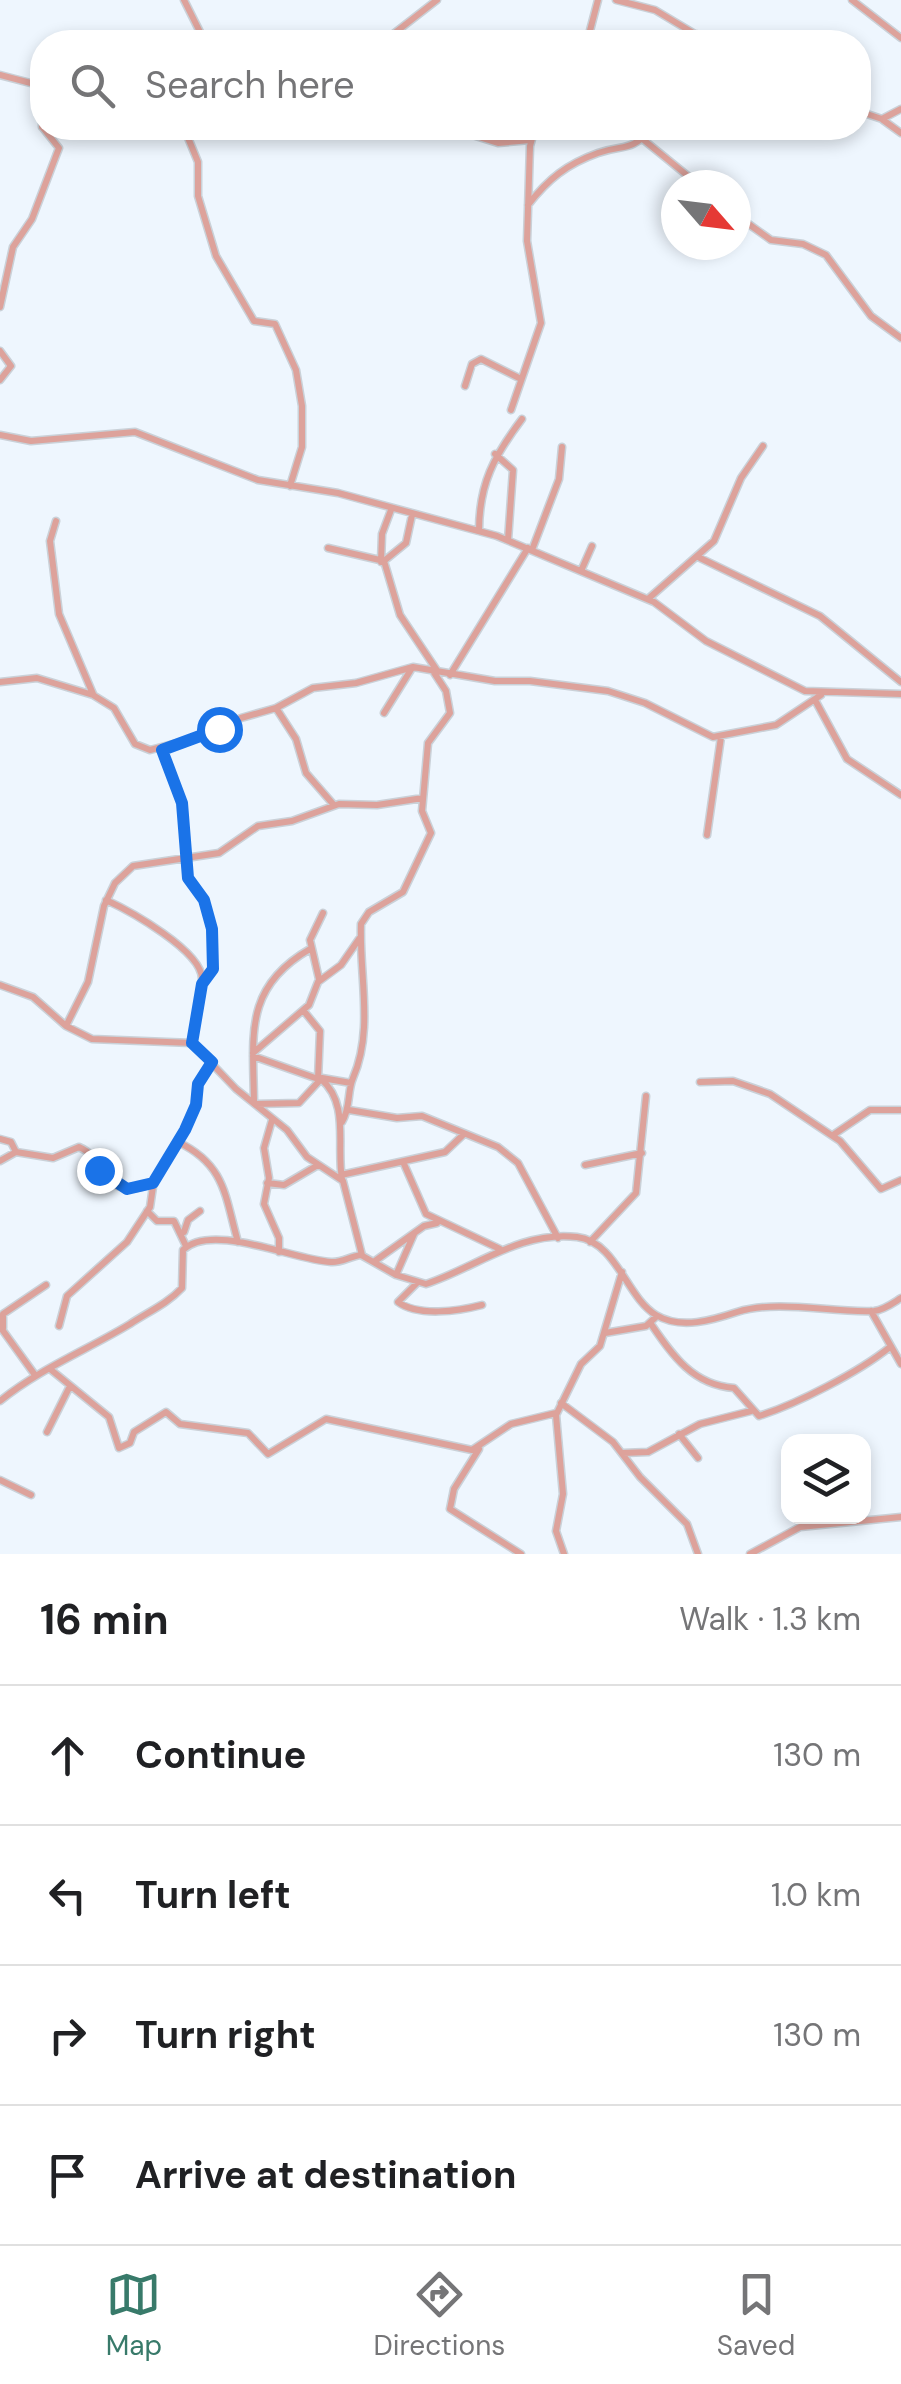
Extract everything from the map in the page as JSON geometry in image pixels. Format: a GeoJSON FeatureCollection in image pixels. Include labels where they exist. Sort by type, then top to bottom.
{"type":"FeatureCollection","features":[{"type":"Feature","properties":{"kind":"street"},"geometry":{"type":"LineString","coordinates":[[184,0],[199,30]]}},
{"type":"Feature","properties":{"kind":"street"},"geometry":{"type":"LineString","coordinates":[[398,30],[437,0]]}},
{"type":"Feature","properties":{"kind":"street"},"geometry":{"type":"LineString","coordinates":[[590,30],[598,0]]}},
{"type":"Feature","properties":{"kind":"street"},"geometry":{"type":"LineString","coordinates":[[616,0],[655,10],[688,30]]}},
{"type":"Feature","properties":{"kind":"street"},"geometry":{"type":"LineString","coordinates":[[852,0],[901,38]]}},
{"type":"Feature","properties":{"kind":"street"},"geometry":{"type":"LineString","coordinates":[[0,75],[30,83]]}},
{"type":"Feature","properties":{"kind":"street"},"geometry":{"type":"LineString","coordinates":[[882,119],[901,110]]}},
{"type":"Feature","properties":{"kind":"street"},"geometry":{"type":"LineString","coordinates":[[871,115],[901,132]]}},
{"type":"Feature","properties":{"kind":"street"},"geometry":{"type":"LineString","coordinates":[[0,306],[13,247],[34,214],[59,148],[53,140]]}},
{"type":"Feature","properties":{"kind":"street"},"geometry":{"type":"LineString","coordinates":[[189,140],[198,162],[198,192],[216,256],[255,323],[275,324],[296,370],[302,447],[290,486]]}},
{"type":"Feature","properties":{"kind":"street"},"geometry":{"type":"LineString","coordinates":[[488,140],[530,140],[528,260],[541,323],[510,410]]}},
{"type":"Feature","properties":{"kind":"street"},"geometry":{"type":"LineString","coordinates":[[528,206],[560,171],[600,152],[623,150],[640,140]]}},
{"type":"Feature","properties":{"kind":"street"},"geometry":{"type":"LineString","coordinates":[[643,140],[680,170]]}},
{"type":"Feature","properties":{"kind":"street"},"geometry":{"type":"LineString","coordinates":[[751,226],[771,240],[803,244],[826,255],[871,316],[901,338]]}},
{"type":"Feature","properties":{"kind":"street"},"geometry":{"type":"LineString","coordinates":[[0,351],[11,366],[0,380]]}},
{"type":"Feature","properties":{"kind":"street"},"geometry":{"type":"LineString","coordinates":[[465,386],[472,364],[480,359],[522,380]]}},
{"type":"Feature","properties":{"kind":"street"},"geometry":{"type":"LineString","coordinates":[[479,532],[481,494],[495,454],[522,420]]}},
{"type":"Feature","properties":{"kind":"street"},"geometry":{"type":"LineString","coordinates":[[0,435],[31,440],[130,431],[243,475],[338,494],[508,540],[648,599],[706,641],[805,691],[901,694]]}},
{"type":"Feature","properties":{"kind":"street"},"geometry":{"type":"LineString","coordinates":[[648,599],[656,587],[700,558],[714,541],[742,478],[764,446]]}},
{"type":"Feature","properties":{"kind":"street"},"geometry":{"type":"LineString","coordinates":[[450,674],[530,549],[559,479],[562,447]]}},
{"type":"Feature","properties":{"kind":"street"},"geometry":{"type":"LineString","coordinates":[[495,454],[513,470],[508,540]]}},
{"type":"Feature","properties":{"kind":"street"},"geometry":{"type":"LineString","coordinates":[[342,1122],[348,1110],[351,1083],[359,1069],[365,1030],[360,938],[363,918],[398,898],[431,833],[422,812],[428,743],[450,712],[446,691],[400,615],[382,561],[382,534],[391,510]]}},
{"type":"Feature","properties":{"kind":"street"},"geometry":{"type":"LineString","coordinates":[[328,548],[382,561],[404,547],[412,515]]}},
{"type":"Feature","properties":{"kind":"street"},"geometry":{"type":"LineString","coordinates":[[56,521],[50,542],[60,614],[94,695]]}},
{"type":"Feature","properties":{"kind":"street"},"geometry":{"type":"LineString","coordinates":[[581,571],[592,546]]}},
{"type":"Feature","properties":{"kind":"street"},"geometry":{"type":"LineString","coordinates":[[700,558],[820,616],[901,682]]}},
{"type":"Feature","properties":{"kind":"street"},"geometry":{"type":"LineString","coordinates":[[0,682],[37,678],[94,695],[114,708],[136,744],[162,750],[276,708],[313,688],[356,683],[412,667],[608,691],[645,703],[698,733],[720,736],[776,725],[822,693]]}},
{"type":"Feature","properties":{"kind":"street"},"geometry":{"type":"LineString","coordinates":[[384,714],[412,667]]}},
{"type":"Feature","properties":{"kind":"street"},"geometry":{"type":"LineString","coordinates":[[815,700],[847,758],[901,795]]}},
{"type":"Feature","properties":{"kind":"street"},"geometry":{"type":"LineString","coordinates":[[276,708],[296,739],[306,773],[334,805]]}},
{"type":"Feature","properties":{"kind":"street"},"geometry":{"type":"LineString","coordinates":[[707,835],[720,736]]}},
{"type":"Feature","properties":{"kind":"street"},"geometry":{"type":"LineString","coordinates":[[162,750],[182,803],[188,878],[204,900],[212,929],[213,969],[202,984]]}},
{"type":"Feature","properties":{"kind":"street"},"geometry":{"type":"LineString","coordinates":[[66,1026],[92,968],[106,900],[122,874],[133,866],[219,853],[258,826],[292,822],[334,805],[376,806],[424,798]]}},
{"type":"Feature","properties":{"kind":"street"},"geometry":{"type":"LineString","coordinates":[[106,900],[160,930],[199,967],[202,984],[192,1043]]}},
{"type":"Feature","properties":{"kind":"street"},"geometry":{"type":"LineString","coordinates":[[253,1054],[315,998],[319,964],[310,949],[313,926],[322,913]]}},
{"type":"Feature","properties":{"kind":"street"},"geometry":{"type":"LineString","coordinates":[[319,980],[341,965],[360,938]]}},
{"type":"Feature","properties":{"kind":"street"},"geometry":{"type":"LineString","coordinates":[[254,1103],[253,1054],[262,992],[285,964],[310,949]]}},
{"type":"Feature","properties":{"kind":"street"},"geometry":{"type":"LineString","coordinates":[[0,985],[34,997],[66,1026],[98,1041],[192,1043],[287,1130],[318,1166],[342,1177],[445,1152],[464,1134]]}},
{"type":"Feature","properties":{"kind":"street"},"geometry":{"type":"LineString","coordinates":[[303,1010],[320,1031],[320,1079],[333,1094],[342,1122],[342,1177],[362,1255]]}},
{"type":"Feature","properties":{"kind":"street"},"geometry":{"type":"LineString","coordinates":[[253,1054],[320,1079],[351,1083]]}},
{"type":"Feature","properties":{"kind":"street"},"geometry":{"type":"LineString","coordinates":[[59,1326],[68,1296],[127,1242],[147,1211],[154,1197],[153,1183],[178,1142],[196,1105],[198,1084],[212,1062]]}},
{"type":"Feature","properties":{"kind":"street"},"geometry":{"type":"LineString","coordinates":[[254,1103],[299,1103],[320,1079]]}},
{"type":"Feature","properties":{"kind":"street"},"geometry":{"type":"LineString","coordinates":[[700,1082],[733,1081],[762,1090],[834,1135],[881,1190],[901,1180]]}},
{"type":"Feature","properties":{"kind":"street"},"geometry":{"type":"LineString","coordinates":[[590,1242],[636,1193],[646,1096]]}},
{"type":"Feature","properties":{"kind":"street"},"geometry":{"type":"LineString","coordinates":[[348,1110],[397,1118],[422,1116],[498,1146],[518,1163],[558,1238]]}},
{"type":"Feature","properties":{"kind":"street"},"geometry":{"type":"LineString","coordinates":[[834,1135],[870,1110],[901,1110]]}},
{"type":"Feature","properties":{"kind":"street"},"geometry":{"type":"LineString","coordinates":[[272,1120],[264,1148],[264,1204],[279,1238],[278,1252]]}},
{"type":"Feature","properties":{"kind":"street"},"geometry":{"type":"LineString","coordinates":[[0,1138],[11,1142],[16,1152]]}},
{"type":"Feature","properties":{"kind":"street"},"geometry":{"type":"LineString","coordinates":[[178,1142],[218,1174],[227,1192],[238,1242]]}},
{"type":"Feature","properties":{"kind":"street"},"geometry":{"type":"LineString","coordinates":[[0,1161],[16,1152],[53,1158],[79,1147],[119,1186],[135,1190],[153,1183]]}},
{"type":"Feature","properties":{"kind":"street"},"geometry":{"type":"LineString","coordinates":[[585,1165],[642,1154]]}},
{"type":"Feature","properties":{"kind":"street"},"geometry":{"type":"LineString","coordinates":[[404,1164],[422,1208],[440,1223],[502,1249]]}},
{"type":"Feature","properties":{"kind":"street"},"geometry":{"type":"LineString","coordinates":[[267,1184],[284,1185],[318,1166]]}},
{"type":"Feature","properties":{"kind":"street"},"geometry":{"type":"LineString","coordinates":[[183,1234],[188,1220],[200,1210]]}},
{"type":"Feature","properties":{"kind":"street"},"geometry":{"type":"LineString","coordinates":[[0,1401],[35,1376],[96,1346],[178,1294],[186,1246],[183,1234],[174,1220],[158,1221],[147,1211]]}},
{"type":"Feature","properties":{"kind":"street"},"geometry":{"type":"LineString","coordinates":[[374,1261],[414,1233],[440,1223]]}},
{"type":"Feature","properties":{"kind":"street"},"geometry":{"type":"LineString","coordinates":[[396,1275],[414,1233]]}},
{"type":"Feature","properties":{"kind":"street"},"geometry":{"type":"LineString","coordinates":[[186,1246],[238,1242],[335,1263],[362,1255],[396,1275],[430,1283],[502,1249],[574,1236],[590,1242],[622,1272],[657,1316],[716,1322],[758,1310],[871,1311],[900,1300]]}},
{"type":"Feature","properties":{"kind":"street"},"geometry":{"type":"LineString","coordinates":[[559,1552],[556,1531],[563,1494],[556,1412],[581,1364],[600,1346],[622,1272]]}},
{"type":"Feature","properties":{"kind":"street"},"geometry":{"type":"LineString","coordinates":[[418,1282],[398,1302],[408,1309],[461,1310],[482,1305]]}},
{"type":"Feature","properties":{"kind":"street"},"geometry":{"type":"LineString","coordinates":[[35,1376],[1,1328],[3,1314],[46,1285]]}},
{"type":"Feature","properties":{"kind":"street"},"geometry":{"type":"LineString","coordinates":[[871,1311],[901,1364]]}},
{"type":"Feature","properties":{"kind":"street"},"geometry":{"type":"LineString","coordinates":[[605,1333],[651,1324],[657,1316]]}},
{"type":"Feature","properties":{"kind":"street"},"geometry":{"type":"LineString","coordinates":[[651,1324],[684,1368],[712,1386],[734,1388],[751,1411],[763,1416],[833,1379],[860,1372],[890,1347]]}},
{"type":"Feature","properties":{"kind":"street"},"geometry":{"type":"LineString","coordinates":[[50,1369],[109,1417],[119,1448],[166,1412],[180,1424],[248,1434],[268,1454],[326,1419],[479,1449]]}},
{"type":"Feature","properties":{"kind":"street"},"geometry":{"type":"LineString","coordinates":[[48,1432],[69,1388]]}},
{"type":"Feature","properties":{"kind":"street"},"geometry":{"type":"LineString","coordinates":[[560,1403],[592,1424],[623,1453],[686,1524],[698,1554]]}},
{"type":"Feature","properties":{"kind":"street"},"geometry":{"type":"LineString","coordinates":[[623,1453],[648,1452],[679,1434],[751,1411]]}},
{"type":"Feature","properties":{"kind":"street"},"geometry":{"type":"LineString","coordinates":[[521,1554],[450,1509],[454,1489],[479,1449],[511,1424],[556,1412]]}},
{"type":"Feature","properties":{"kind":"street"},"geometry":{"type":"LineString","coordinates":[[679,1434],[698,1458]]}},
{"type":"Feature","properties":{"kind":"street"},"geometry":{"type":"LineString","coordinates":[[0,1480],[32,1495]]}},
{"type":"Feature","properties":{"kind":"street"},"geometry":{"type":"LineString","coordinates":[[750,1554],[800,1527],[901,1517]]}},
{"type":"Feature","properties":{"kind":"route"},"geometry":{"type":"LineString","coordinates":[[99,1170],[127,1189],[153,1183],[185,1130],[196,1105],[198,1084],[212,1062],[192,1043],[202,984],[213,969],[212,929],[204,900],[186,874],[182,803],[162,750],[219,729]]}}]}
